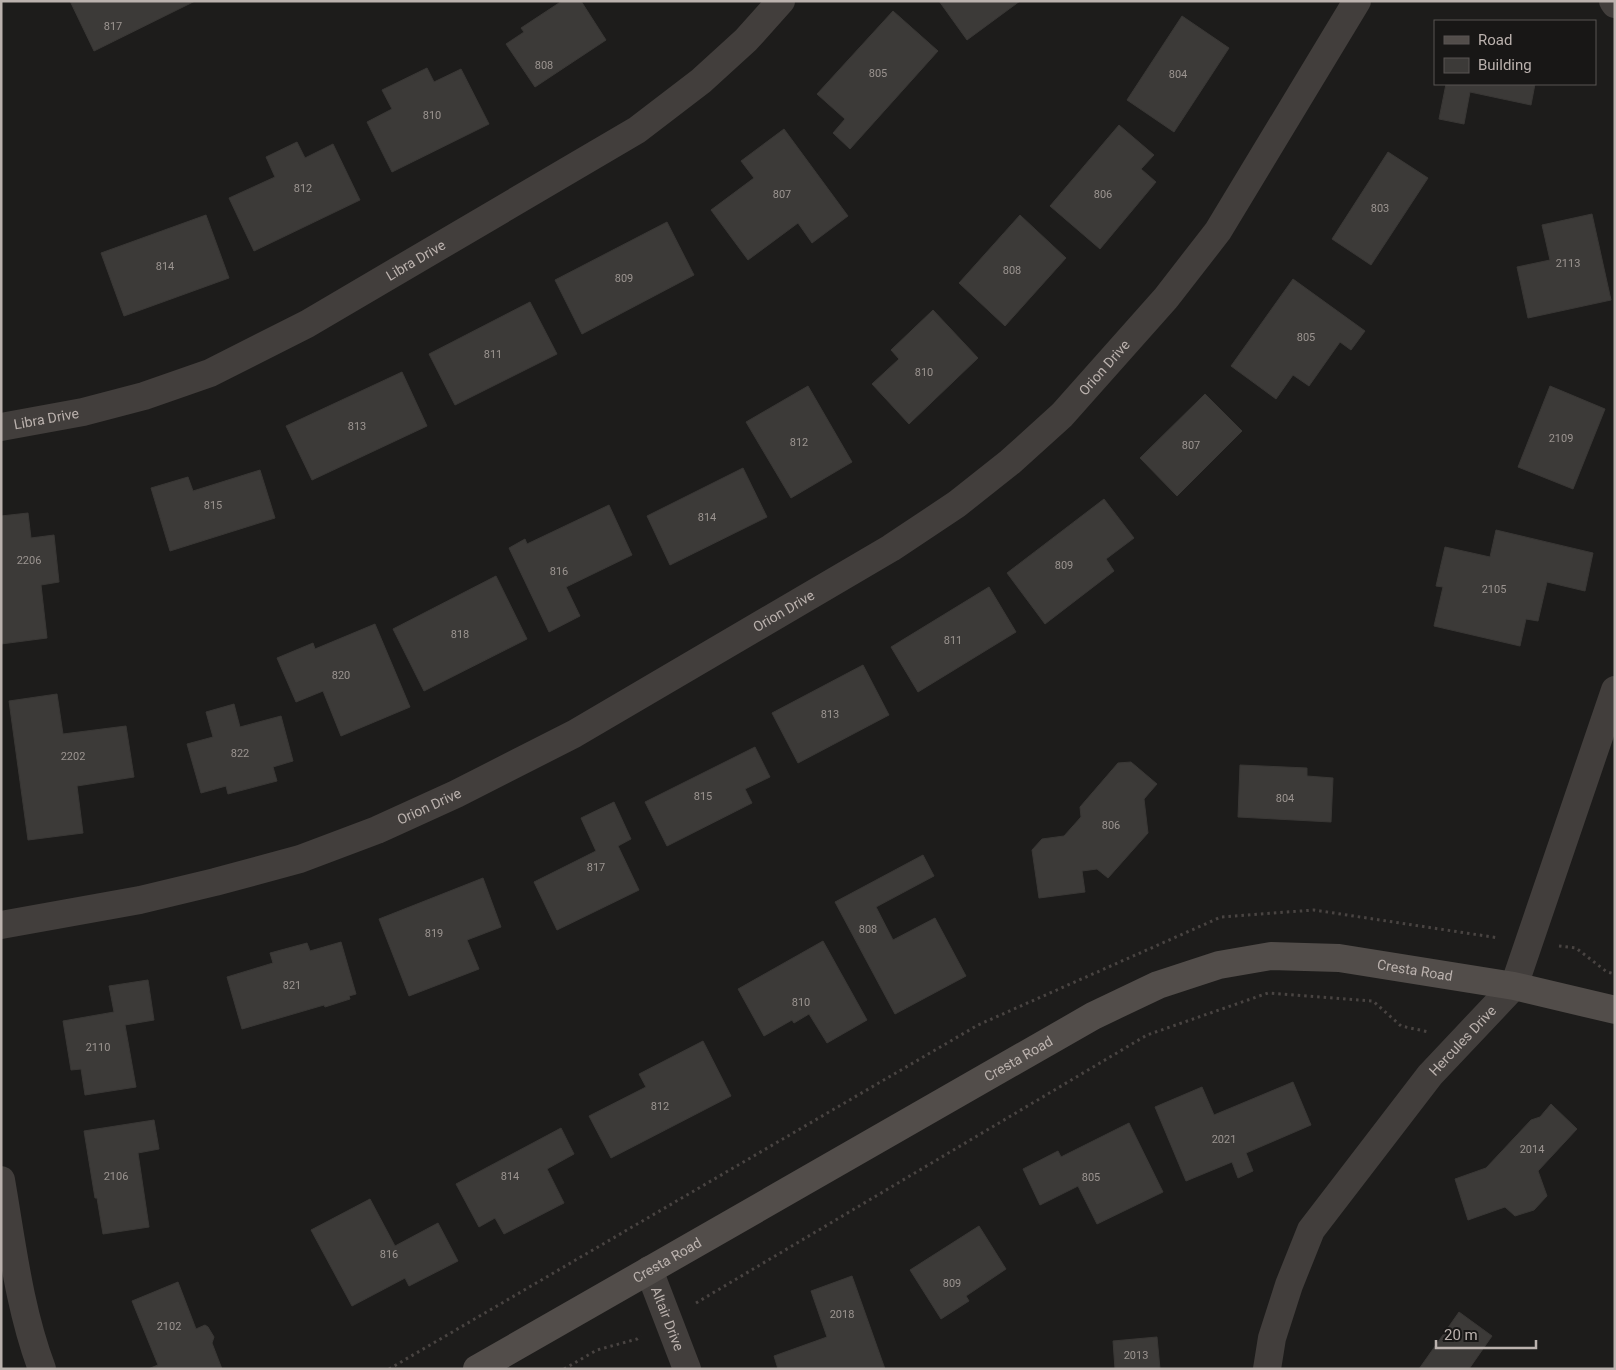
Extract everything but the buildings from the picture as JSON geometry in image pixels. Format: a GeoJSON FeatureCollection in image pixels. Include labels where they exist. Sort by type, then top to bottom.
{"type":"FeatureCollection","features":[{"type":"Feature","properties":{"kind":"main road","name":"Cresta Road"},"geometry":{"type":"LineString","coordinates":[[477,1369],[1093,1016],[1158,985],[1218,965],[1271,956],[1339,958],[1514,986],[1615,1010]]}},
{"type":"Feature","properties":{"kind":"street","name":"Libra Drive"},"geometry":{"type":"LineString","coordinates":[[1,427],[83,412],[144,396],[210,373],[307,324],[638,130],[701,82],[746,40],[781,1]]}},
{"type":"Feature","properties":{"kind":"street","name":"Orion Drive"},"geometry":{"type":"LineString","coordinates":[[1,925],[140,900],[205,884],[300,859],[377,830],[456,794],[574,734],[891,548],[957,504],[1010,462],[1062,414],[1166,298],[1218,231],[1357,1]]}},
{"type":"Feature","properties":{"kind":"street","name":"Hercules Drive"},"geometry":{"type":"LineString","coordinates":[[1267,1369],[1272,1338],[1289,1285],[1311,1230],[1430,1075],[1514,986],[1615,690]]}},
{"type":"Feature","properties":{"kind":"street"},"geometry":{"type":"LineString","coordinates":[[1,1180],[22,1299],[33,1345],[42,1369]]}},
{"type":"Feature","properties":{"kind":"street","name":"Altair Drive"},"geometry":{"type":"LineString","coordinates":[[649,1270],[687,1369]]}},
{"type":"Feature","properties":{"kind":"path"},"geometry":{"type":"LineString","coordinates":[[564,1369],[597,1350],[637,1339],[1147,1035],[1268,993],[1373,1001],[1401,1026],[1465,1037]]}}]}
